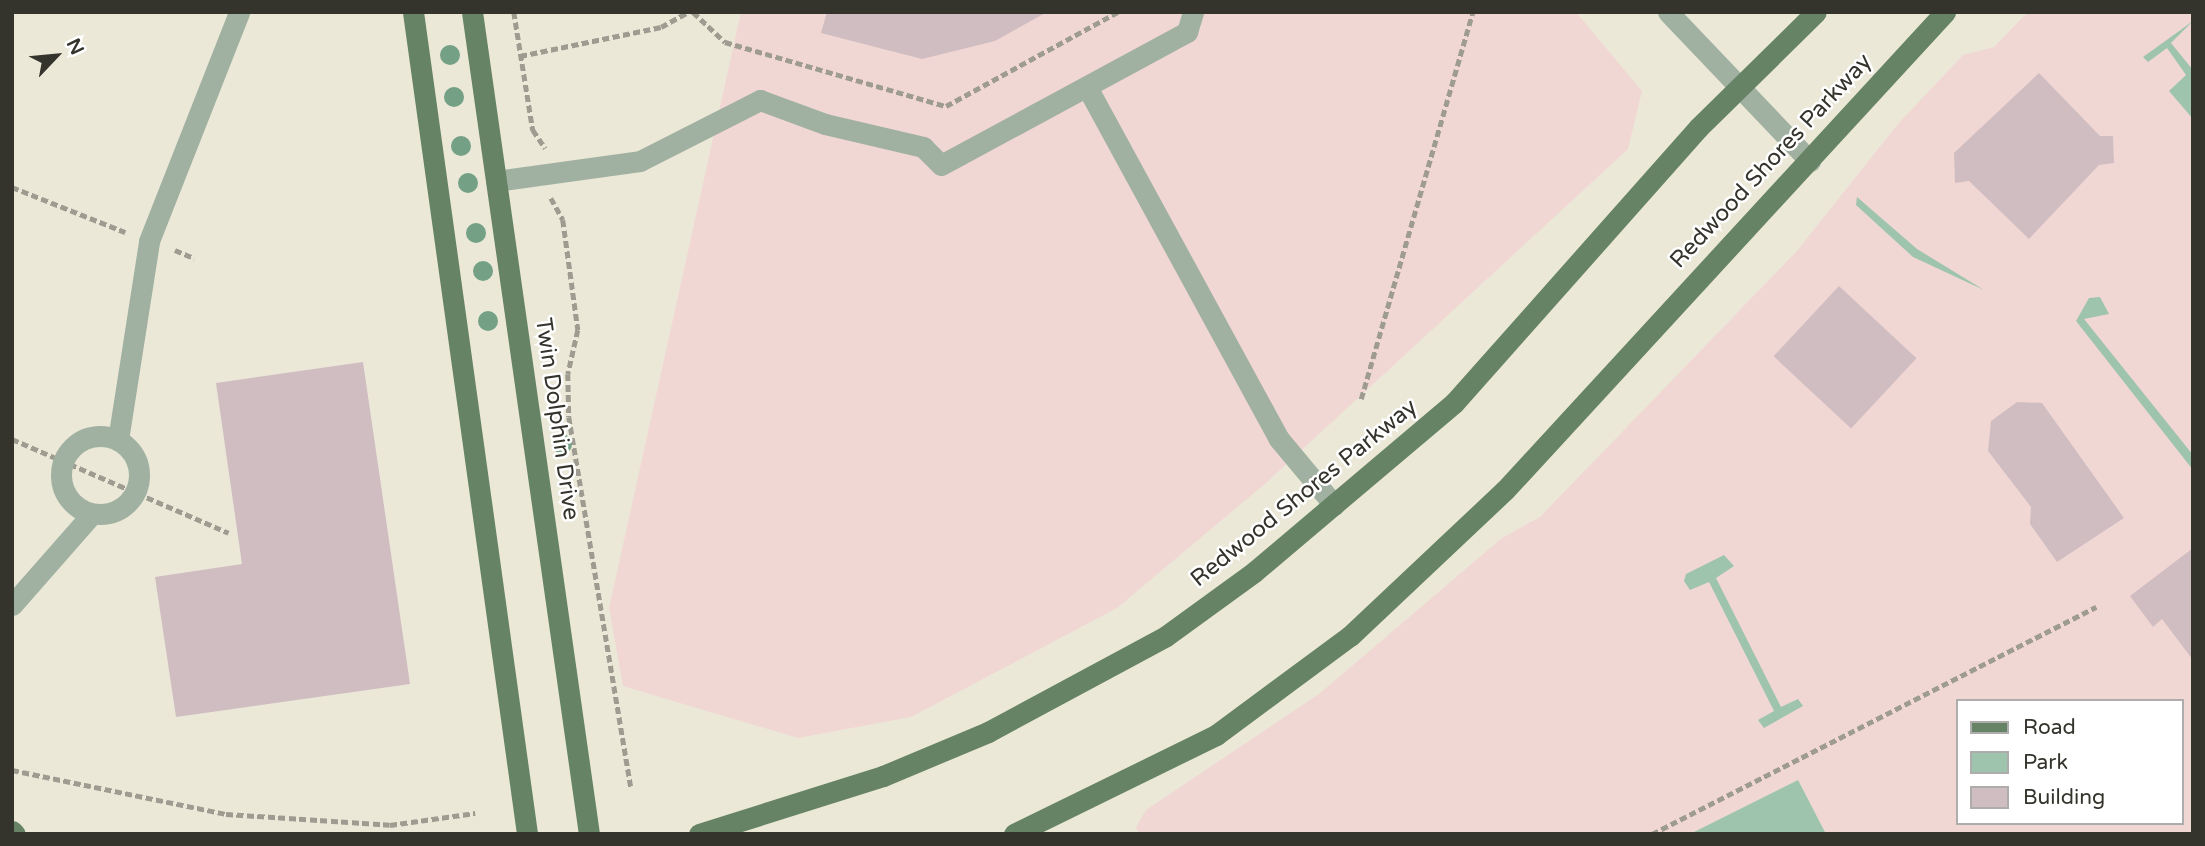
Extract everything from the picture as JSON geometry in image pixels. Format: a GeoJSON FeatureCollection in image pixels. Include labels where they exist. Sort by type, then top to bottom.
{"type":"FeatureCollection","features":[{"type":"Feature","properties":{"kind":"main road"},"geometry":{"type":"LineString","coordinates":[[413,12],[527,834]]}},
{"type":"Feature","properties":{"kind":"main road","name":"Twin Dolphin Drive"},"geometry":{"type":"LineString","coordinates":[[472,12],[589,834]]}},
{"type":"Feature","properties":{"kind":"main road","name":"Redwood Shores Parkway"},"geometry":{"type":"LineString","coordinates":[[699,834],[883,776],[1075,689],[1166,636],[1334,505],[1454,403],[1738,88],[1816,12]]}},
{"type":"Feature","properties":{"kind":"main road","name":"Redwood Shores Parkway"},"geometry":{"type":"LineString","coordinates":[[1014,834],[1216,735],[1350,636],[1505,490],[1945,12]]}},
{"type":"Feature","properties":{"kind":"lane"},"geometry":{"type":"LineString","coordinates":[[118,440],[149,241],[239,12]]}},
{"type":"Feature","properties":{"kind":"lane"},"geometry":{"type":"LineString","coordinates":[[496,181],[640,161],[760,100],[825,124],[923,147],[941,165],[1187,32],[1193,12]]}},
{"type":"Feature","properties":{"kind":"lane"},"geometry":{"type":"LineString","coordinates":[[1668,12],[1810,161]]}},
{"type":"Feature","properties":{"kind":"lane"},"geometry":{"type":"LineString","coordinates":[[1087,87],[1279,439],[1334,505]]}},
{"type":"Feature","properties":{"kind":"lane"},"geometry":{"type":"LineString","coordinates":[[12,605],[92,514],[116,512],[137,490],[137,460],[118,440],[91,436],[64,459],[64,490],[92,514]]}},
{"type":"Feature","properties":{"kind":"path"},"geometry":{"type":"LineString","coordinates":[[514,12],[533,130],[547,153]]}},
{"type":"Feature","properties":{"kind":"path"},"geometry":{"type":"LineString","coordinates":[[520,56],[662,27],[691,12],[725,41],[946,106],[1118,12]]}},
{"type":"Feature","properties":{"kind":"path"},"geometry":{"type":"LineString","coordinates":[[1361,399],[1473,12]]}},
{"type":"Feature","properties":{"kind":"path"},"geometry":{"type":"LineString","coordinates":[[12,187],[129,234]]}},
{"type":"Feature","properties":{"kind":"path"},"geometry":{"type":"LineString","coordinates":[[552,203],[563,220],[578,330],[569,417],[631,789]]}},
{"type":"Feature","properties":{"kind":"path"},"geometry":{"type":"LineString","coordinates":[[167,248],[194,258]]}},
{"type":"Feature","properties":{"kind":"path"},"geometry":{"type":"LineString","coordinates":[[12,439],[137,490],[229,533]]}},
{"type":"Feature","properties":{"kind":"path"},"geometry":{"type":"LineString","coordinates":[[1652,834],[2096,607]]}},
{"type":"Feature","properties":{"kind":"path"},"geometry":{"type":"LineString","coordinates":[[12,770],[226,814],[390,825],[475,813]]}},
{"type":"Feature","properties":{"kind":"shaded area"},"geometry":{"type":"Polygon","coordinates":[[[741,12],[1576,12],[1642,91],[1628,149],[1266,483],[1117,608],[911,717],[798,738],[623,686],[609,608],[741,12]]]}},
{"type":"Feature","properties":{"kind":"shaded area"},"geometry":{"type":"Polygon","coordinates":[[[2028,12],[2193,12],[2193,834],[1826,834],[1798,780],[1690,834],[1139,834],[1136,827],[1146,810],[1319,694],[1502,538],[1540,517],[1796,252],[1898,124],[1963,55],[1994,47],[2028,12]]]}},
{"type":"Feature","properties":{"kind":"green space"},"geometry":{"type":"Polygon","coordinates":[[[2193,21],[2171,43],[2193,70],[2193,119],[2169,91],[2186,75],[2167,48],[2148,62],[2143,57],[2193,21]]]}},
{"type":"Feature","properties":{"kind":"green space"},"geometry":{"type":"Polygon","coordinates":[[[1857,197],[1917,249],[1984,290],[1913,257],[1856,205],[1857,197]]]}},
{"type":"Feature","properties":{"kind":"green space"},"geometry":{"type":"Polygon","coordinates":[[[2100,297],[2109,314],[2084,319],[2193,455],[2193,470],[2076,321],[2089,298],[2100,297]]]}},
{"type":"Feature","properties":{"kind":"green space"},"geometry":{"type":"Polygon","coordinates":[[[1724,555],[1734,566],[1716,578],[1781,707],[1798,699],[1803,706],[1764,728],[1758,720],[1774,711],[1709,582],[1690,590],[1684,581],[1686,574],[1724,555]]]}},
{"type":"Feature","properties":{"kind":"green space"},"geometry":{"type":"Polygon","coordinates":[[[1798,780],[1826,834],[1690,834],[1798,780]]]}},
{"type":"Feature","properties":{"kind":"building"},"geometry":{"type":"Polygon","coordinates":[[[827,12],[1047,12],[995,41],[922,59],[821,33],[827,12]]]}},
{"type":"Feature","properties":{"kind":"building"},"geometry":{"type":"Polygon","coordinates":[[[2039,73],[2100,136],[2113,136],[2114,163],[2099,165],[2029,239],[1969,181],[1955,183],[1954,153],[2039,73]]]}},
{"type":"Feature","properties":{"kind":"building"},"geometry":{"type":"Polygon","coordinates":[[[1839,286],[1917,358],[1851,429],[1774,356],[1839,286]]]}},
{"type":"Feature","properties":{"kind":"building"},"geometry":{"type":"Polygon","coordinates":[[[363,362],[410,684],[176,717],[155,577],[242,564],[216,383],[363,362]]]}},
{"type":"Feature","properties":{"kind":"building"},"geometry":{"type":"Polygon","coordinates":[[[2017,402],[2042,403],[2124,518],[2057,562],[2030,524],[2031,507],[1988,451],[1991,421],[2017,402]]]}},
{"type":"Feature","properties":{"kind":"building"},"geometry":{"type":"Polygon","coordinates":[[[2193,548],[2193,660],[2162,619],[2153,627],[2130,596],[2193,548]]]}}]}
